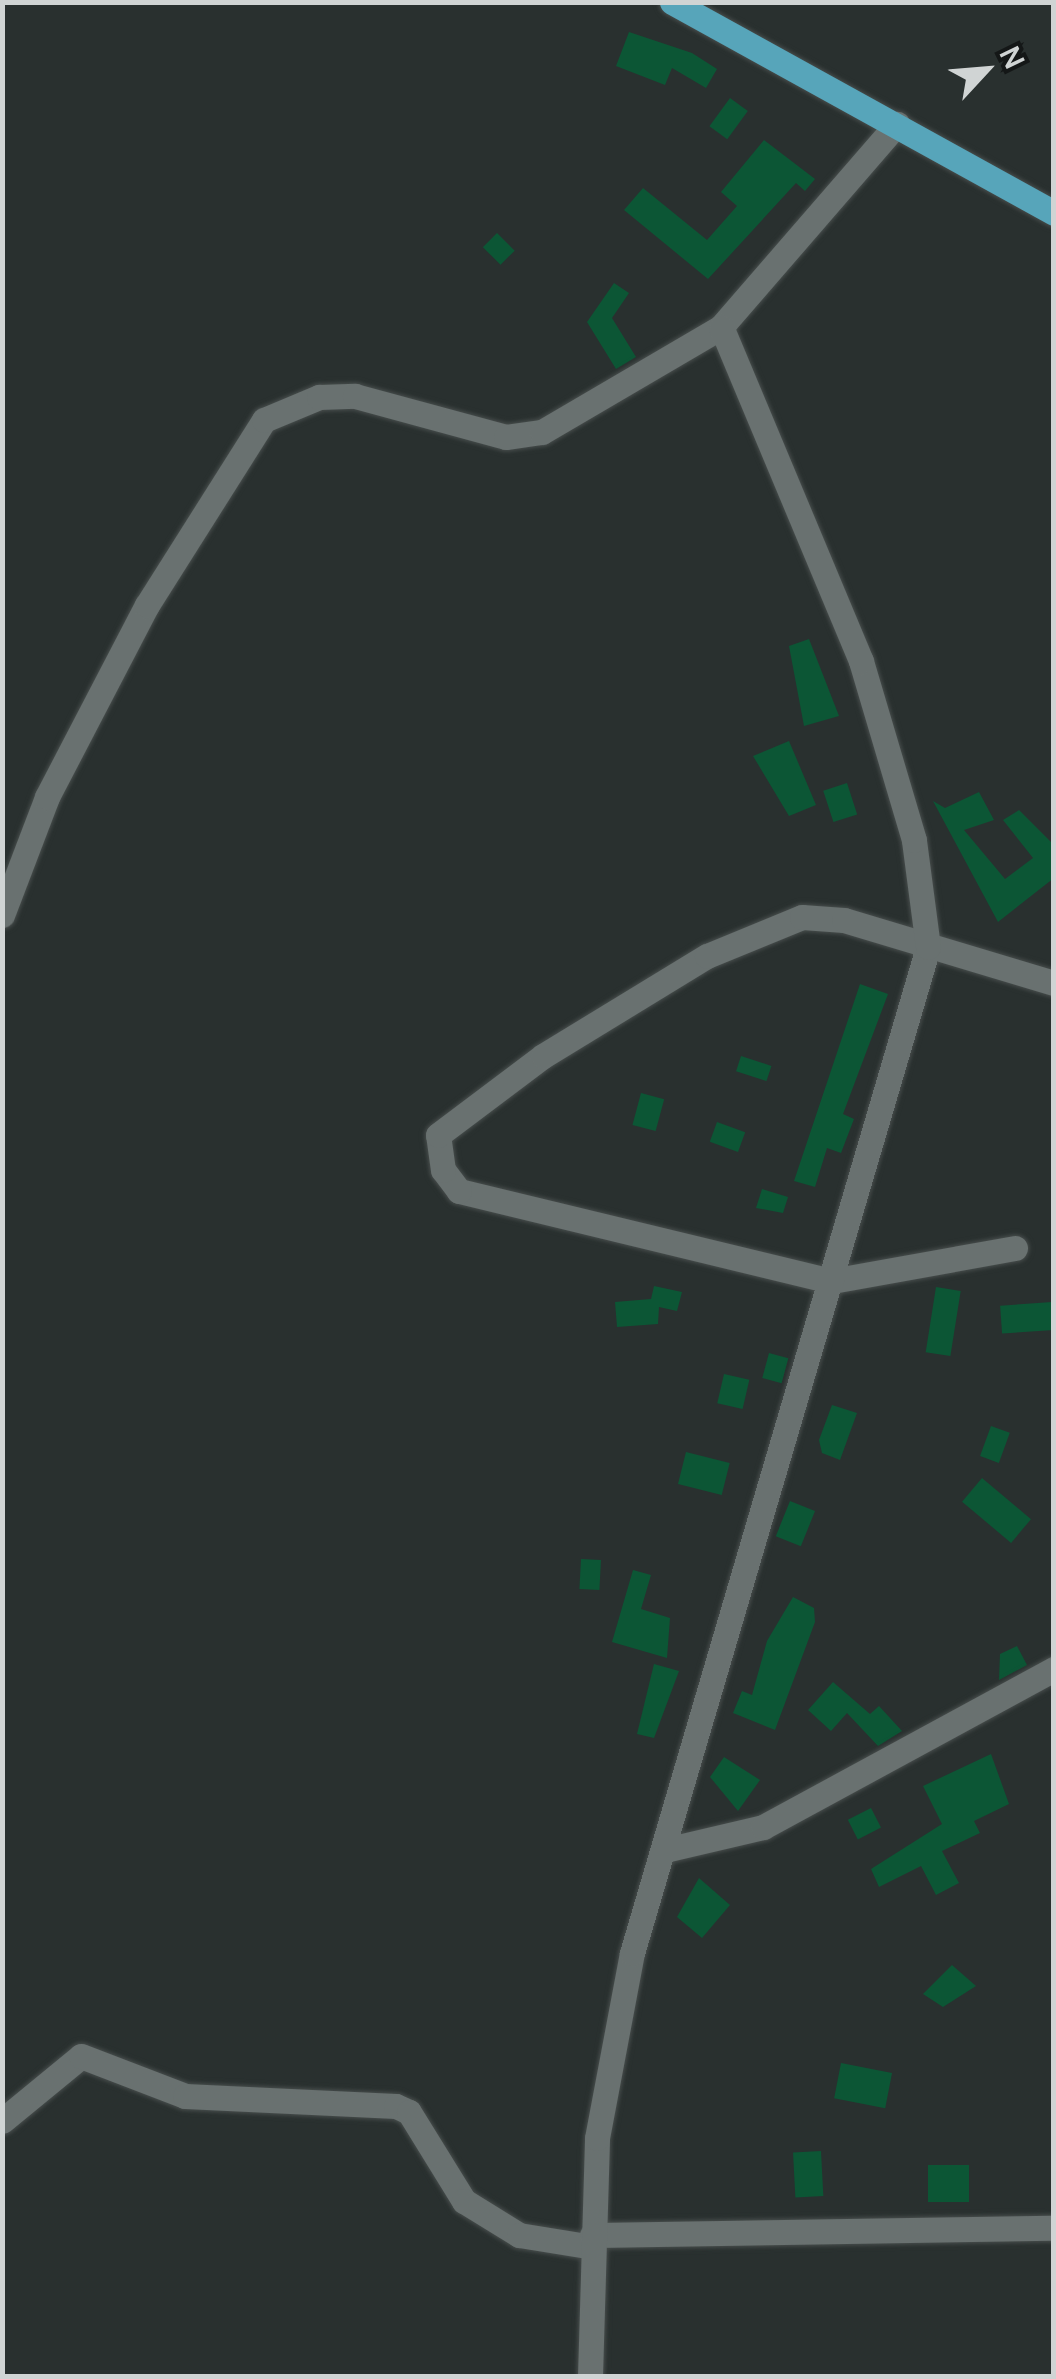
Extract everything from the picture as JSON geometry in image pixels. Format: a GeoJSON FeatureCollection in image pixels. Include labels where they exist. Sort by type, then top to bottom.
{"type":"FeatureCollection","features":[{"type":"Feature","properties":{"kind":"main road"},"geometry":{"type":"LineString","coordinates":[[672,2],[1054,213]]}},
{"type":"Feature","properties":{"kind":"street"},"geometry":{"type":"LineString","coordinates":[[2,915],[47,797],[146,605],[264,420],[319,397],[355,396],[506,437],[542,432],[721,326],[897,124]]}},
{"type":"Feature","properties":{"kind":"street"},"geometry":{"type":"LineString","coordinates":[[590,2376],[592,2241],[619,2021],[665,1850],[928,947],[914,840],[862,661],[721,326]]}},
{"type":"Feature","properties":{"kind":"street"},"geometry":{"type":"LineString","coordinates":[[1015,1248],[831,1281],[459,1190],[443,1170],[438,1135],[544,1056],[758,931],[823,917],[1054,983]]}},
{"type":"Feature","properties":{"kind":"street"},"geometry":{"type":"LineString","coordinates":[[665,1850],[763,1826],[1054,1669]]}},
{"type":"Feature","properties":{"kind":"street"},"geometry":{"type":"LineString","coordinates":[[2,2121],[82,2056],[186,2096],[396,2106],[409,2112],[464,2201],[519,2235],[592,2241],[1054,2228]]}},
{"type":"Feature","properties":{"kind":"building"},"geometry":{"type":"Polygon","coordinates":[[[629,32],[692,53],[717,69],[706,88],[672,68],[665,85],[616,66],[629,32]]]}},
{"type":"Feature","properties":{"kind":"building"},"geometry":{"type":"Polygon","coordinates":[[[730,98],[748,111],[727,139],[709,126],[730,98]]]}},
{"type":"Feature","properties":{"kind":"building"},"geometry":{"type":"Polygon","coordinates":[[[764,140],[815,179],[805,191],[796,183],[708,279],[624,210],[643,188],[707,240],[737,206],[721,192],[764,140]]]}},
{"type":"Feature","properties":{"kind":"building"},"geometry":{"type":"Polygon","coordinates":[[[497,233],[515,251],[501,265],[483,247],[497,233]]]}},
{"type":"Feature","properties":{"kind":"building"},"geometry":{"type":"Polygon","coordinates":[[[614,283],[629,293],[612,318],[636,357],[616,369],[587,322],[614,283]]]}},
{"type":"Feature","properties":{"kind":"building"},"geometry":{"type":"Polygon","coordinates":[[[809,639],[839,716],[804,726],[789,646],[809,639]]]}},
{"type":"Feature","properties":{"kind":"building"},"geometry":{"type":"Polygon","coordinates":[[[789,741],[816,805],[789,816],[753,756],[789,741]]]}},
{"type":"Feature","properties":{"kind":"building"},"geometry":{"type":"Polygon","coordinates":[[[847,783],[857,814],[833,822],[823,791],[847,783]]]}},
{"type":"Feature","properties":{"kind":"building"},"geometry":{"type":"Polygon","coordinates":[[[979,792],[994,820],[964,830],[1005,879],[1033,858],[1003,820],[1019,810],[1054,845],[1054,878],[998,922],[933,801],[945,808],[979,792]]]}},
{"type":"Feature","properties":{"kind":"building"},"geometry":{"type":"Polygon","coordinates":[[[860,984],[888,994],[843,1114],[854,1119],[841,1153],[827,1148],[815,1187],[794,1181],[860,984]]]}},
{"type":"Feature","properties":{"kind":"building"},"geometry":{"type":"Polygon","coordinates":[[[741,1056],[771,1066],[766,1081],[736,1071],[741,1056]]]}},
{"type":"Feature","properties":{"kind":"building"},"geometry":{"type":"Polygon","coordinates":[[[641,1093],[664,1099],[656,1131],[632,1125],[641,1093]]]}},
{"type":"Feature","properties":{"kind":"building"},"geometry":{"type":"Polygon","coordinates":[[[717,1122],[745,1132],[738,1152],[710,1142],[717,1122]]]}},
{"type":"Feature","properties":{"kind":"building"},"geometry":{"type":"Polygon","coordinates":[[[762,1189],[788,1197],[783,1213],[756,1208],[762,1189]]]}},
{"type":"Feature","properties":{"kind":"building"},"geometry":{"type":"Polygon","coordinates":[[[654,1286],[682,1292],[677,1311],[659,1307],[658,1324],[617,1327],[615,1302],[651,1299],[654,1286]]]}},
{"type":"Feature","properties":{"kind":"building"},"geometry":{"type":"Polygon","coordinates":[[[936,1287],[961,1291],[950,1356],[926,1352],[936,1287]]]}},
{"type":"Feature","properties":{"kind":"building"},"geometry":{"type":"Polygon","coordinates":[[[1052,1302],[1054,1330],[1002,1334],[1000,1306],[1052,1302]]]}},
{"type":"Feature","properties":{"kind":"building"},"geometry":{"type":"Polygon","coordinates":[[[769,1353],[788,1358],[782,1383],[762,1378],[769,1353]]]}},
{"type":"Feature","properties":{"kind":"building"},"geometry":{"type":"Polygon","coordinates":[[[724,1374],[749,1380],[743,1409],[717,1403],[724,1374]]]}},
{"type":"Feature","properties":{"kind":"building"},"geometry":{"type":"Polygon","coordinates":[[[832,1405],[857,1413],[840,1460],[822,1453],[819,1440],[832,1405]]]}},
{"type":"Feature","properties":{"kind":"building"},"geometry":{"type":"Polygon","coordinates":[[[991,1426],[1010,1433],[999,1463],[980,1456],[991,1426]]]}},
{"type":"Feature","properties":{"kind":"building"},"geometry":{"type":"Polygon","coordinates":[[[686,1452],[730,1463],[722,1495],[678,1484],[686,1452]]]}},
{"type":"Feature","properties":{"kind":"building"},"geometry":{"type":"Polygon","coordinates":[[[982,1478],[1031,1519],[1011,1543],[962,1502],[982,1478]]]}},
{"type":"Feature","properties":{"kind":"building"},"geometry":{"type":"Polygon","coordinates":[[[790,1501],[815,1511],[801,1546],[776,1536],[790,1501]]]}},
{"type":"Feature","properties":{"kind":"building"},"geometry":{"type":"Polygon","coordinates":[[[581,1559],[601,1560],[599,1590],[579,1589],[581,1559]]]}},
{"type":"Feature","properties":{"kind":"building"},"geometry":{"type":"Polygon","coordinates":[[[633,1570],[651,1575],[641,1609],[670,1618],[667,1658],[612,1642],[633,1570]]]}},
{"type":"Feature","properties":{"kind":"building"},"geometry":{"type":"Polygon","coordinates":[[[793,1597],[814,1608],[815,1622],[775,1730],[733,1713],[742,1691],[752,1695],[767,1641],[793,1597]]]}},
{"type":"Feature","properties":{"kind":"building"},"geometry":{"type":"Polygon","coordinates":[[[1017,1646],[1027,1665],[999,1680],[1000,1654],[1017,1646]]]}},
{"type":"Feature","properties":{"kind":"building"},"geometry":{"type":"Polygon","coordinates":[[[654,1664],[679,1671],[654,1738],[637,1734],[654,1664]]]}},
{"type":"Feature","properties":{"kind":"building"},"geometry":{"type":"Polygon","coordinates":[[[833,1682],[870,1714],[879,1706],[902,1731],[878,1746],[847,1713],[831,1731],[808,1710],[833,1682]]]}},
{"type":"Feature","properties":{"kind":"building"},"geometry":{"type":"Polygon","coordinates":[[[991,1754],[1009,1804],[974,1821],[980,1833],[942,1851],[959,1883],[936,1895],[921,1866],[879,1887],[871,1869],[942,1824],[923,1786],[991,1754]]]}},
{"type":"Feature","properties":{"kind":"building"},"geometry":{"type":"Polygon","coordinates":[[[724,1757],[760,1780],[738,1811],[710,1777],[724,1757]]]}},
{"type":"Feature","properties":{"kind":"building"},"geometry":{"type":"Polygon","coordinates":[[[871,1808],[881,1828],[858,1839],[848,1820],[871,1808]]]}},
{"type":"Feature","properties":{"kind":"building"},"geometry":{"type":"Polygon","coordinates":[[[699,1878],[730,1905],[702,1938],[677,1917],[699,1878]]]}},
{"type":"Feature","properties":{"kind":"building"},"geometry":{"type":"Polygon","coordinates":[[[952,1965],[976,1986],[943,2007],[923,1994],[952,1965]]]}},
{"type":"Feature","properties":{"kind":"building"},"geometry":{"type":"Polygon","coordinates":[[[841,2063],[892,2073],[885,2108],[834,2098],[841,2063]]]}},
{"type":"Feature","properties":{"kind":"building"},"geometry":{"type":"Polygon","coordinates":[[[821,2151],[823,2196],[795,2197],[793,2152],[821,2151]]]}},
{"type":"Feature","properties":{"kind":"building"},"geometry":{"type":"Polygon","coordinates":[[[928,2165],[969,2165],[969,2202],[928,2202],[928,2165]]]}}]}
